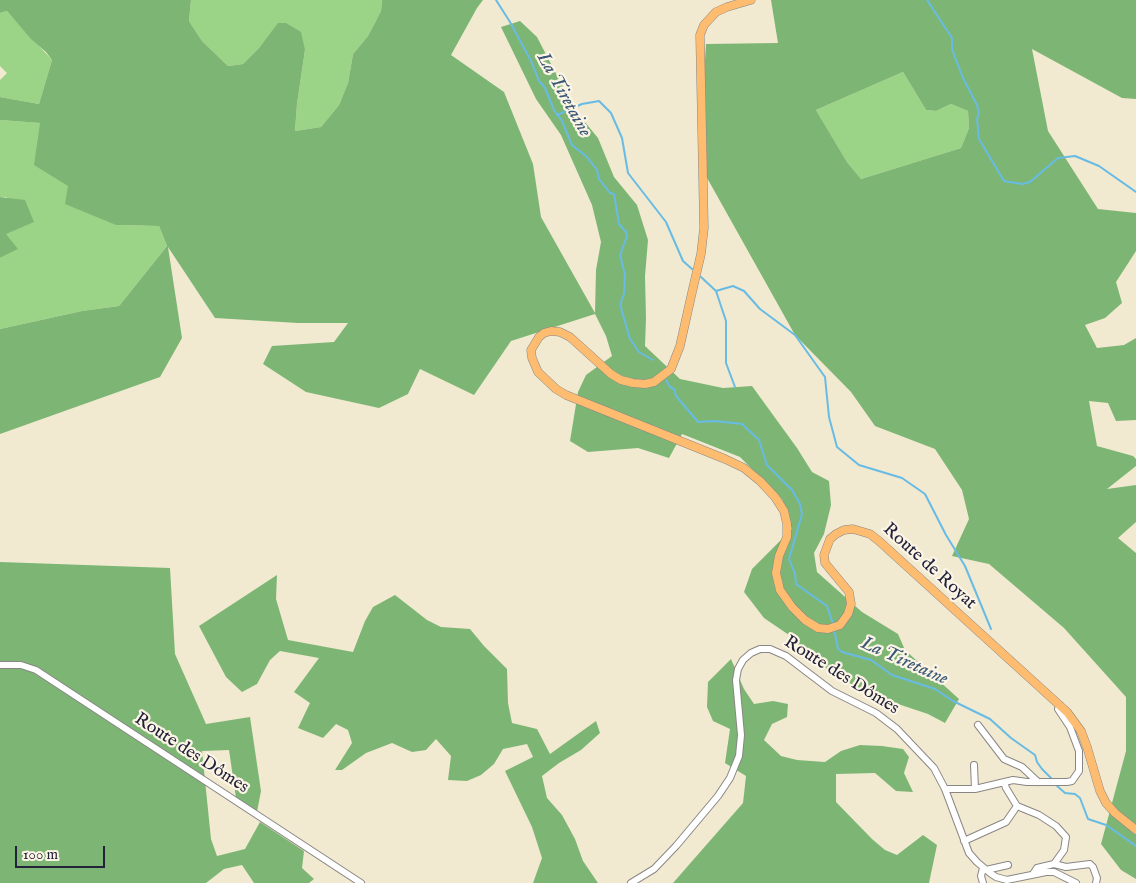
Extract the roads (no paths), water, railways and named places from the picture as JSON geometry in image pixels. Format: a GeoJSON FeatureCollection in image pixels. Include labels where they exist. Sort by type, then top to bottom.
{"type":"FeatureCollection","features":[{"type":"Feature","properties":{"kind":"main road","name":"Route de Royat"},"geometry":{"type":"LineString","coordinates":[[751,0],[716,12],[704,25],[700,35],[704,228],[694,288],[680,346],[671,369],[654,382],[633,384],[611,374],[580,345],[560,332],[551,331],[539,337],[531,350],[538,372],[556,390],[566,395],[687,443],[744,468],[760,481],[775,497],[784,511],[787,524],[787,538],[779,556],[776,573],[780,590],[792,607],[805,620],[818,628],[828,629],[840,625],[848,614],[851,604],[849,592],[825,563],[824,555],[830,539],[844,530],[861,530],[870,534],[1060,705],[1081,731],[1100,791],[1106,803],[1136,830]]}},
{"type":"Feature","properties":{"kind":"street","name":"Route des Dômes"},"geometry":{"type":"LineString","coordinates":[[631,883],[654,868],[676,846],[718,796],[730,778],[739,756],[741,735],[736,680],[738,669],[743,660],[760,648],[770,649],[786,656],[832,691],[876,713],[897,729],[934,768],[945,789],[969,853],[984,869],[996,877],[1008,880],[1032,874],[1054,872],[1076,883]]}},
{"type":"Feature","properties":{"kind":"street","name":"Route des Dômes"},"geometry":{"type":"LineString","coordinates":[[0,665],[21,665],[36,670],[361,883]]}},
{"type":"Feature","properties":{"kind":"street"},"geometry":{"type":"LineString","coordinates":[[945,789],[975,789],[1013,780],[1067,782],[1075,778],[1079,771],[1079,751],[1075,737],[1058,709],[1060,705]]}},
{"type":"Feature","properties":{"kind":"street"},"geometry":{"type":"LineString","coordinates":[[978,725],[989,736],[1004,759],[1022,767],[1038,782]]}},
{"type":"Feature","properties":{"kind":"street"},"geometry":{"type":"LineString","coordinates":[[974,764],[975,789]]}},
{"type":"Feature","properties":{"kind":"street"},"geometry":{"type":"LineString","coordinates":[[1004,782],[1017,806],[1038,815],[1063,832],[1066,837],[1064,850],[1054,864]]}},
{"type":"Feature","properties":{"kind":"street"},"geometry":{"type":"LineString","coordinates":[[964,841],[1006,822],[1017,806]]}},
{"type":"Feature","properties":{"kind":"street"},"geometry":{"type":"LineString","coordinates":[[1032,874],[1037,868],[1054,864],[1066,867],[1090,864],[1093,866],[1097,878],[1096,883]]}},
{"type":"Feature","properties":{"kind":"street"},"geometry":{"type":"LineString","coordinates":[[983,883],[981,876],[984,869],[1008,865]]}},
{"type":"Feature","properties":{"kind":"waterway","name":"La Tiretaine"},"geometry":{"type":"LineString","coordinates":[[496,0],[531,61],[539,81],[545,88],[572,145],[587,157],[597,170],[599,179],[610,193],[614,194],[619,224],[627,236],[620,255],[625,275],[621,308],[630,339],[639,352],[653,360]]}},
{"type":"Feature","properties":{"kind":"waterway"},"geometry":{"type":"LineString","coordinates":[[927,0],[952,38],[952,49],[963,78],[977,105],[979,113],[977,119],[979,139],[1004,181],[1022,184],[1030,182],[1058,158],[1075,156],[1099,166],[1136,192]]}},
{"type":"Feature","properties":{"kind":"waterway"},"geometry":{"type":"LineString","coordinates":[[557,115],[582,104],[599,101],[611,113],[622,138],[628,173],[666,222],[683,261],[692,269]]}},
{"type":"Feature","properties":{"kind":"waterway"},"geometry":{"type":"LineString","coordinates":[[701,277],[716,291],[733,286],[744,291],[760,309],[795,335],[825,377],[829,417],[837,447],[859,465],[902,478],[925,494],[946,535],[965,566],[991,629]]}},
{"type":"Feature","properties":{"kind":"waterway"},"geometry":{"type":"LineString","coordinates":[[716,291],[726,321],[726,363],[735,387]]}},
{"type":"Feature","properties":{"kind":"waterway","name":"La Tiretaine"},"geometry":{"type":"LineString","coordinates":[[666,380],[670,387],[674,389],[676,396],[698,422],[715,421],[742,424],[759,440],[767,465],[792,490],[800,504],[802,514],[789,559],[795,574],[796,584],[827,606],[833,624]]}},
{"type":"Feature","properties":{"kind":"waterway","name":"La Tiretaine"},"geometry":{"type":"LineString","coordinates":[[834,629],[838,649],[842,652],[871,660],[892,675],[935,689],[953,701],[990,719],[1011,738],[1035,755],[1037,762],[1052,779]]}},
{"type":"Feature","properties":{"kind":"waterway","name":"La Tiretaine"},"geometry":{"type":"LineString","coordinates":[[1056,785],[1065,793],[1075,794],[1080,798],[1088,819],[1106,825],[1136,846]]}}]}
